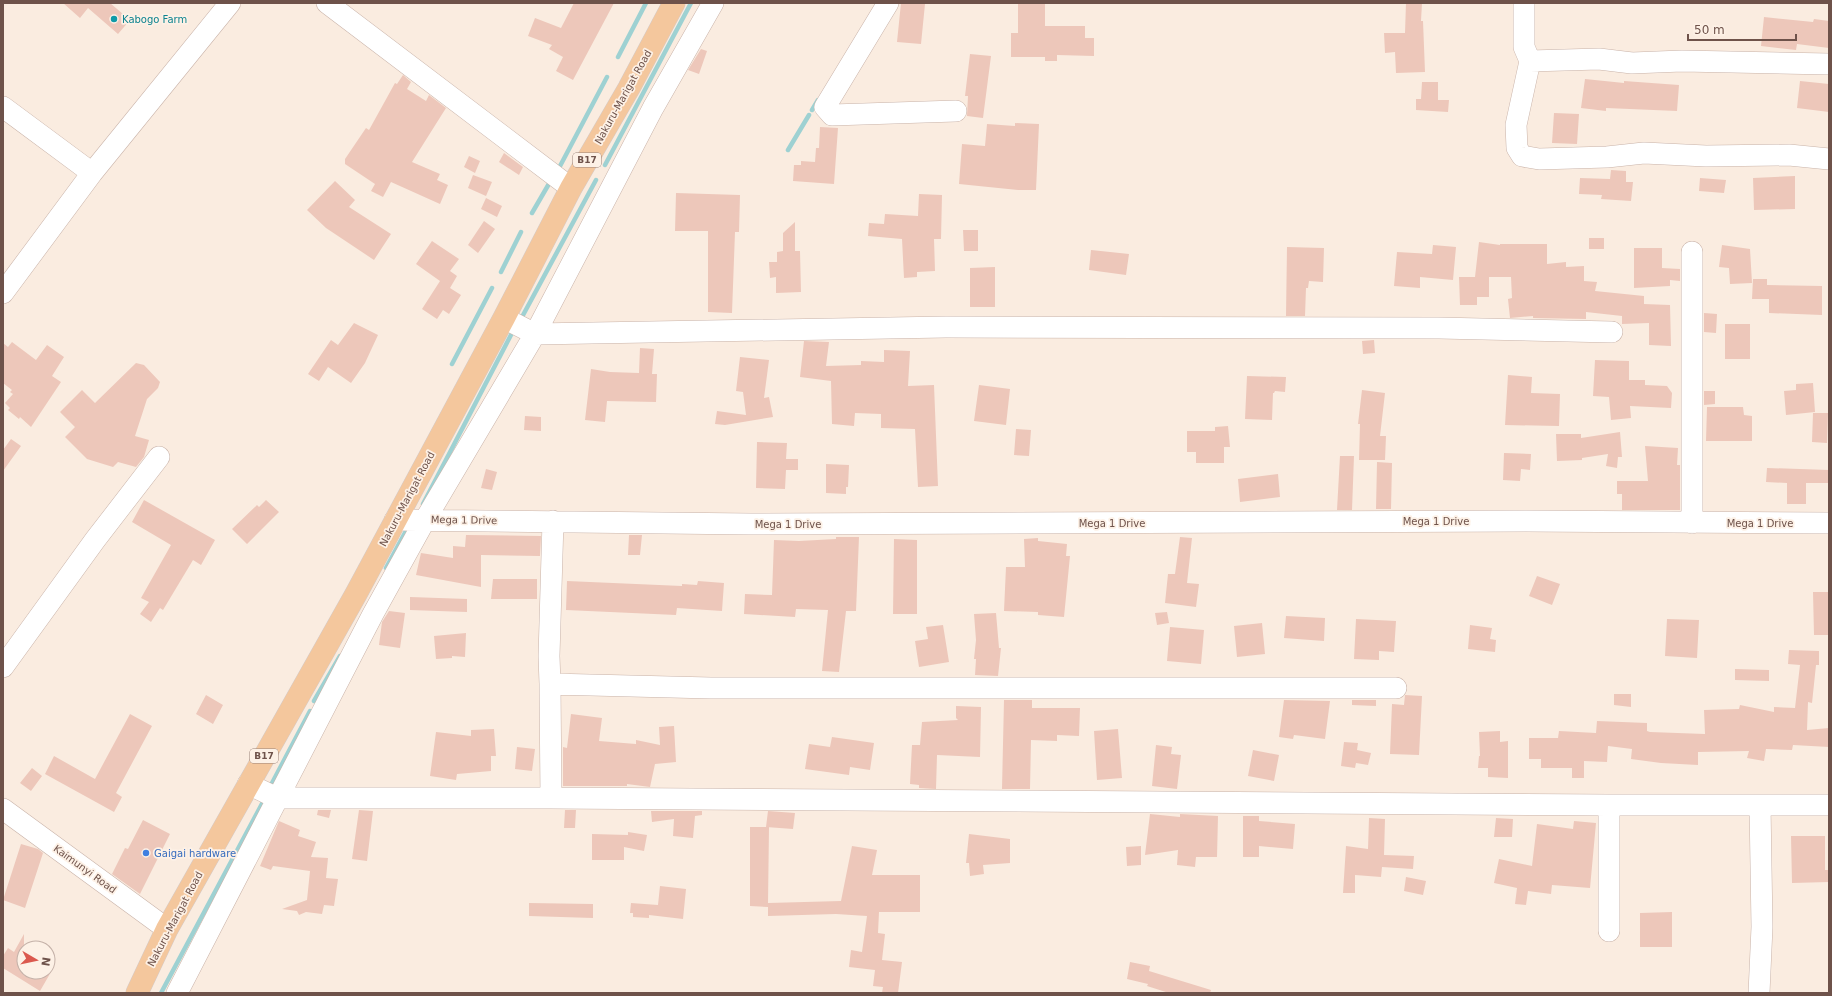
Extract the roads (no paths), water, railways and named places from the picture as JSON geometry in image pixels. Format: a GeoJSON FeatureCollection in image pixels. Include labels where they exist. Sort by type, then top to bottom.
{"type":"FeatureCollection","features":[{"type":"Feature","properties":{"kind":"main road","name":"Nakuru-Marigat Road"},"geometry":{"type":"LineString","coordinates":[[137,993],[167,929],[335,632],[504,318],[570,188],[629,88],[674,3]]}},
{"type":"Feature","properties":{"kind":"street"},"geometry":{"type":"LineString","coordinates":[[3,293],[92,173],[230,3]]}},
{"type":"Feature","properties":{"kind":"street"},"geometry":{"type":"LineString","coordinates":[[327,3],[570,188]]}},
{"type":"Feature","properties":{"kind":"street"},"geometry":{"type":"LineString","coordinates":[[177,993],[358,643],[425,520],[535,334],[653,108],[713,3]]}},
{"type":"Feature","properties":{"kind":"street"},"geometry":{"type":"LineString","coordinates":[[888,3],[825,107],[832,116],[956,110]]}},
{"type":"Feature","properties":{"kind":"street"},"geometry":{"type":"LineString","coordinates":[[1524,3],[1524,47],[1530,61],[1516,125],[1517,148],[1522,156],[1539,159],[1607,157],[1644,153],[1706,156],[1789,155],[1829,160]]}},
{"type":"Feature","properties":{"kind":"street"},"geometry":{"type":"LineString","coordinates":[[1530,61],[1599,59],[1632,63],[1689,61],[1829,64]]}},
{"type":"Feature","properties":{"kind":"street"},"geometry":{"type":"LineString","coordinates":[[3,107],[92,173]]}},
{"type":"Feature","properties":{"kind":"street"},"geometry":{"type":"LineString","coordinates":[[1692,252],[1692,523]]}},
{"type":"Feature","properties":{"kind":"street"},"geometry":{"type":"LineString","coordinates":[[504,318],[535,334],[946,327],[1439,328],[1612,332]]}},
{"type":"Feature","properties":{"kind":"street"},"geometry":{"type":"LineString","coordinates":[[3,667],[95,540],[159,457]]}},
{"type":"Feature","properties":{"kind":"street","name":"Mega 1 Drive"},"geometry":{"type":"LineString","coordinates":[[395,520],[752,524],[1526,521],[1829,523]]}},
{"type":"Feature","properties":{"kind":"street"},"geometry":{"type":"LineString","coordinates":[[551,798],[549,656],[554,521]]}},
{"type":"Feature","properties":{"kind":"street"},"geometry":{"type":"LineString","coordinates":[[335,632],[358,643]]}},
{"type":"Feature","properties":{"kind":"street"},"geometry":{"type":"LineString","coordinates":[[550,684],[711,688],[1396,688]]}},
{"type":"Feature","properties":{"kind":"street"},"geometry":{"type":"LineString","coordinates":[[296,699],[322,711]]}},
{"type":"Feature","properties":{"kind":"street"},"geometry":{"type":"LineString","coordinates":[[248,784],[277,798],[551,798],[1609,806],[1760,804],[1829,805]]}},
{"type":"Feature","properties":{"kind":"street"},"geometry":{"type":"LineString","coordinates":[[1759,993],[1762,928],[1760,804]]}},
{"type":"Feature","properties":{"kind":"street"},"geometry":{"type":"LineString","coordinates":[[1609,806],[1609,931]]}},
{"type":"Feature","properties":{"kind":"street","name":"Kaimunyi Road"},"geometry":{"type":"LineString","coordinates":[[3,809],[167,929]]}},
{"type":"Feature","properties":{"kind":"waterway"},"geometry":{"type":"LineString","coordinates":[[618,57],[646,3]]}},
{"type":"Feature","properties":{"kind":"waterway"},"geometry":{"type":"LineString","coordinates":[[605,165],[691,3]]}},
{"type":"Feature","properties":{"kind":"waterway"},"geometry":{"type":"LineString","coordinates":[[559,168],[607,77]]}},
{"type":"Feature","properties":{"kind":"waterway"},"geometry":{"type":"LineString","coordinates":[[812,110],[818,100]]}},
{"type":"Feature","properties":{"kind":"waterway"},"geometry":{"type":"LineString","coordinates":[[788,150],[809,115]]}},
{"type":"Feature","properties":{"kind":"waterway"},"geometry":{"type":"LineString","coordinates":[[522,317],[596,180]]}},
{"type":"Feature","properties":{"kind":"waterway"},"geometry":{"type":"LineString","coordinates":[[532,213],[550,182]]}},
{"type":"Feature","properties":{"kind":"waterway"},"geometry":{"type":"LineString","coordinates":[[501,272],[521,232]]}},
{"type":"Feature","properties":{"kind":"waterway"},"geometry":{"type":"LineString","coordinates":[[452,364],[492,288]]}},
{"type":"Feature","properties":{"kind":"waterway"},"geometry":{"type":"LineString","coordinates":[[423,504],[512,333]]}},
{"type":"Feature","properties":{"kind":"waterway"},"geometry":{"type":"LineString","coordinates":[[386,568],[407,529],[411,529]]}},
{"type":"Feature","properties":{"kind":"waterway"},"geometry":{"type":"LineString","coordinates":[[314,701],[340,656]]}},
{"type":"Feature","properties":{"kind":"waterway"},"geometry":{"type":"LineString","coordinates":[[271,785],[310,711]]}},
{"type":"Feature","properties":{"kind":"waterway"},"geometry":{"type":"LineString","coordinates":[[161,993],[264,800]]}},
{"type":"Feature","properties":{"kind":"place","name":"Kabogo Farm"},"geometry":{"type":"Point","coordinates":[114,19]}},
{"type":"Feature","properties":{"kind":"place","name":"Gaigai hardware"},"geometry":{"type":"Point","coordinates":[146,853]}}]}
